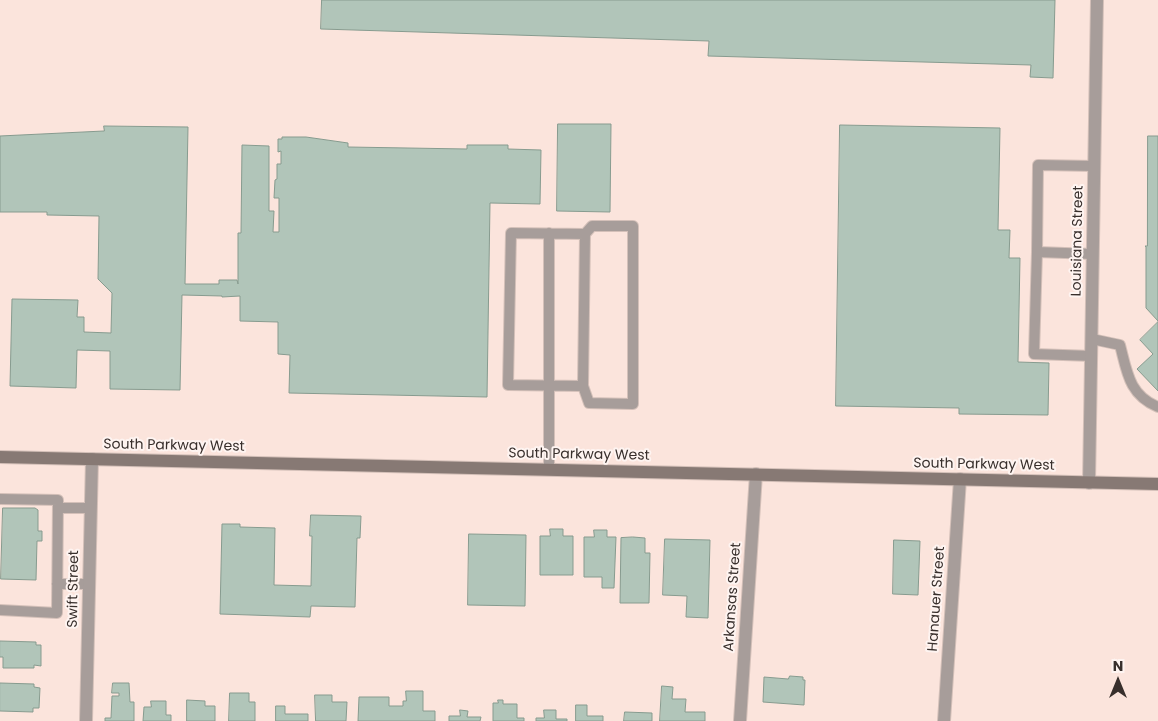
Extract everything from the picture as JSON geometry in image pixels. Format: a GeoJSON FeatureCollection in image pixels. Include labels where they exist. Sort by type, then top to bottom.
{"type":"FeatureCollection","features":[{"type":"Feature","properties":{"kind":"main road","name":"South Parkway West"},"geometry":{"type":"LineString","coordinates":[[0,457],[1158,484]]}},
{"type":"Feature","properties":{"kind":"street","name":"Louisiana Street"},"geometry":{"type":"LineString","coordinates":[[1090,483],[1097,0]]}},
{"type":"Feature","properties":{"kind":"street","name":"Swift Street"},"geometry":{"type":"LineString","coordinates":[[86,721],[92,459]]}},
{"type":"Feature","properties":{"kind":"street","name":"Arkansas Street"},"geometry":{"type":"LineString","coordinates":[[740,721],[756,474]]}},
{"type":"Feature","properties":{"kind":"street","name":"Hanauer Street"},"geometry":{"type":"LineString","coordinates":[[944,721],[960,480]]}},
{"type":"Feature","properties":{"kind":"lane"},"geometry":{"type":"LineString","coordinates":[[1092,356],[1034,354],[1038,165],[1094,166]]}},
{"type":"Feature","properties":{"kind":"lane"},"geometry":{"type":"LineString","coordinates":[[592,226],[633,226],[633,404],[589,403],[583,386],[585,234],[592,226]]}},
{"type":"Feature","properties":{"kind":"lane"},"geometry":{"type":"LineString","coordinates":[[583,386],[508,384],[511,233],[585,234]]}},
{"type":"Feature","properties":{"kind":"lane"},"geometry":{"type":"LineString","coordinates":[[549,233],[549,469]]}},
{"type":"Feature","properties":{"kind":"lane"},"geometry":{"type":"LineString","coordinates":[[1037,252],[1093,254]]}},
{"type":"Feature","properties":{"kind":"lane"},"geometry":{"type":"LineString","coordinates":[[1092,339],[1120,345],[1129,380],[1145,401],[1158,407]]}},
{"type":"Feature","properties":{"kind":"lane"},"geometry":{"type":"LineString","coordinates":[[0,499],[58,500],[57,613],[0,610]]}},
{"type":"Feature","properties":{"kind":"lane"},"geometry":{"type":"LineString","coordinates":[[58,508],[91,508]]}},
{"type":"Feature","properties":{"kind":"lane"},"geometry":{"type":"LineString","coordinates":[[57,584],[90,584]]}},
{"type":"Feature","properties":{"kind":"building"},"geometry":{"type":"Polygon","coordinates":[[[322,0],[1055,0],[1053,78],[1030,77],[1031,65],[708,56],[709,41],[321,29],[322,0]]]}},
{"type":"Feature","properties":{"kind":"building"},"geometry":{"type":"Polygon","coordinates":[[[558,124],[611,124],[610,212],[557,211],[558,124]]]}},
{"type":"Feature","properties":{"kind":"building"},"geometry":{"type":"Polygon","coordinates":[[[840,125],[1000,128],[998,230],[1010,230],[1009,258],[1020,258],[1018,362],[1049,363],[1048,415],[959,414],[959,408],[836,406],[840,125]]]}},
{"type":"Feature","properties":{"kind":"building"},"geometry":{"type":"Polygon","coordinates":[[[104,126],[188,127],[185,284],[219,284],[219,280],[237,280],[238,284],[238,233],[241,233],[242,145],[269,146],[269,211],[274,211],[273,232],[279,232],[279,198],[274,198],[277,164],[281,164],[281,151],[278,152],[278,139],[282,139],[282,137],[306,137],[348,143],[348,147],[467,149],[467,145],[508,145],[508,149],[541,150],[540,204],[490,203],[487,397],[289,393],[290,355],[278,354],[278,322],[240,321],[240,296],[182,295],[180,390],[110,389],[110,351],[77,350],[76,388],[10,386],[12,299],[78,300],[77,317],[84,317],[84,332],[111,333],[112,293],[98,279],[99,216],[47,215],[47,212],[0,212],[0,136],[104,131],[104,126]]]}},
{"type":"Feature","properties":{"kind":"building"},"geometry":{"type":"Polygon","coordinates":[[[1148,136],[1158,136],[1158,321],[1146,308],[1145,246],[1147,246],[1148,136]]]}},
{"type":"Feature","properties":{"kind":"building"},"geometry":{"type":"Polygon","coordinates":[[[1158,322],[1158,391],[1137,369],[1153,354],[1140,340],[1158,322]]]}},
{"type":"Feature","properties":{"kind":"building"},"geometry":{"type":"Polygon","coordinates":[[[3,508],[35,508],[38,510],[38,531],[42,531],[42,541],[37,541],[36,580],[1,579],[3,508]]]}},
{"type":"Feature","properties":{"kind":"building"},"geometry":{"type":"Polygon","coordinates":[[[311,515],[361,516],[360,538],[357,538],[355,607],[311,606],[310,617],[220,614],[222,524],[240,524],[240,527],[275,528],[274,585],[311,586],[311,515]]]}},
{"type":"Feature","properties":{"kind":"building"},"geometry":{"type":"Polygon","coordinates":[[[550,529],[563,529],[563,536],[573,536],[573,575],[540,575],[540,536],[550,536],[550,529]]]}},
{"type":"Feature","properties":{"kind":"building"},"geometry":{"type":"Polygon","coordinates":[[[594,530],[607,530],[607,537],[616,537],[614,588],[602,588],[602,577],[584,577],[584,537],[594,537],[594,530]]]}},
{"type":"Feature","properties":{"kind":"building"},"geometry":{"type":"Polygon","coordinates":[[[469,534],[526,535],[525,606],[468,605],[469,534]]]}},
{"type":"Feature","properties":{"kind":"building"},"geometry":{"type":"Polygon","coordinates":[[[621,538],[645,538],[645,553],[650,553],[649,603],[620,603],[621,538]]]}},
{"type":"Feature","properties":{"kind":"building"},"geometry":{"type":"Polygon","coordinates":[[[665,539],[710,540],[708,618],[686,617],[687,596],[663,595],[665,539]]]}},
{"type":"Feature","properties":{"kind":"building"},"geometry":{"type":"Polygon","coordinates":[[[894,540],[920,541],[918,595],[893,594],[894,540]]]}},
{"type":"Feature","properties":{"kind":"building"},"geometry":{"type":"Polygon","coordinates":[[[0,641],[36,642],[36,645],[41,645],[41,666],[34,665],[34,668],[3,668],[3,657],[0,657],[0,641]]]}},
{"type":"Feature","properties":{"kind":"building"},"geometry":{"type":"Polygon","coordinates":[[[790,676],[803,677],[803,680],[805,680],[804,705],[763,702],[764,677],[788,679],[790,676]]]}},
{"type":"Feature","properties":{"kind":"building"},"geometry":{"type":"Polygon","coordinates":[[[0,683],[34,684],[34,687],[40,688],[39,708],[33,708],[33,712],[0,711],[0,683]]]}},
{"type":"Feature","properties":{"kind":"building"},"geometry":{"type":"Polygon","coordinates":[[[113,683],[129,683],[130,702],[134,702],[134,721],[105,721],[105,718],[111,718],[112,696],[119,696],[119,693],[112,693],[113,683]]]}},
{"type":"Feature","properties":{"kind":"building"},"geometry":{"type":"Polygon","coordinates":[[[662,686],[673,687],[672,699],[686,699],[685,712],[705,712],[705,721],[660,721],[662,686]]]}},
{"type":"Feature","properties":{"kind":"building"},"geometry":{"type":"Polygon","coordinates":[[[406,691],[423,691],[423,711],[435,711],[435,721],[358,721],[359,697],[389,697],[389,706],[403,706],[403,701],[406,701],[406,691]]]}},
{"type":"Feature","properties":{"kind":"building"},"geometry":{"type":"Polygon","coordinates":[[[230,693],[249,693],[249,702],[255,702],[255,721],[229,721],[230,693]]]}},
{"type":"Feature","properties":{"kind":"building"},"geometry":{"type":"Polygon","coordinates":[[[315,695],[332,695],[332,702],[347,702],[346,721],[316,721],[315,695]]]}},
{"type":"Feature","properties":{"kind":"building"},"geometry":{"type":"Polygon","coordinates":[[[187,700],[205,701],[205,706],[215,706],[215,721],[187,721],[187,700]]]}},
{"type":"Feature","properties":{"kind":"building"},"geometry":{"type":"Polygon","coordinates":[[[498,700],[503,700],[503,704],[517,704],[517,718],[524,718],[524,721],[493,721],[493,703],[498,703],[498,700]]]}},
{"type":"Feature","properties":{"kind":"building"},"geometry":{"type":"Polygon","coordinates":[[[151,701],[166,701],[166,715],[171,715],[171,721],[143,721],[144,707],[151,707],[151,701]]]}},
{"type":"Feature","properties":{"kind":"building"},"geometry":{"type":"Polygon","coordinates":[[[576,705],[587,705],[587,716],[603,716],[603,721],[576,721],[576,705]]]}},
{"type":"Feature","properties":{"kind":"building"},"geometry":{"type":"Polygon","coordinates":[[[276,706],[285,706],[285,714],[308,714],[308,721],[276,721],[276,706]]]}},
{"type":"Feature","properties":{"kind":"building"},"geometry":{"type":"Polygon","coordinates":[[[460,710],[468,711],[467,717],[481,717],[480,721],[449,721],[449,716],[460,716],[460,710]]]}},
{"type":"Feature","properties":{"kind":"building"},"geometry":{"type":"Polygon","coordinates":[[[544,710],[556,710],[556,719],[567,719],[567,721],[536,721],[536,718],[544,718],[544,710]]]}},
{"type":"Feature","properties":{"kind":"building"},"geometry":{"type":"Polygon","coordinates":[[[625,712],[652,713],[652,721],[624,721],[625,712]]]}}]}
